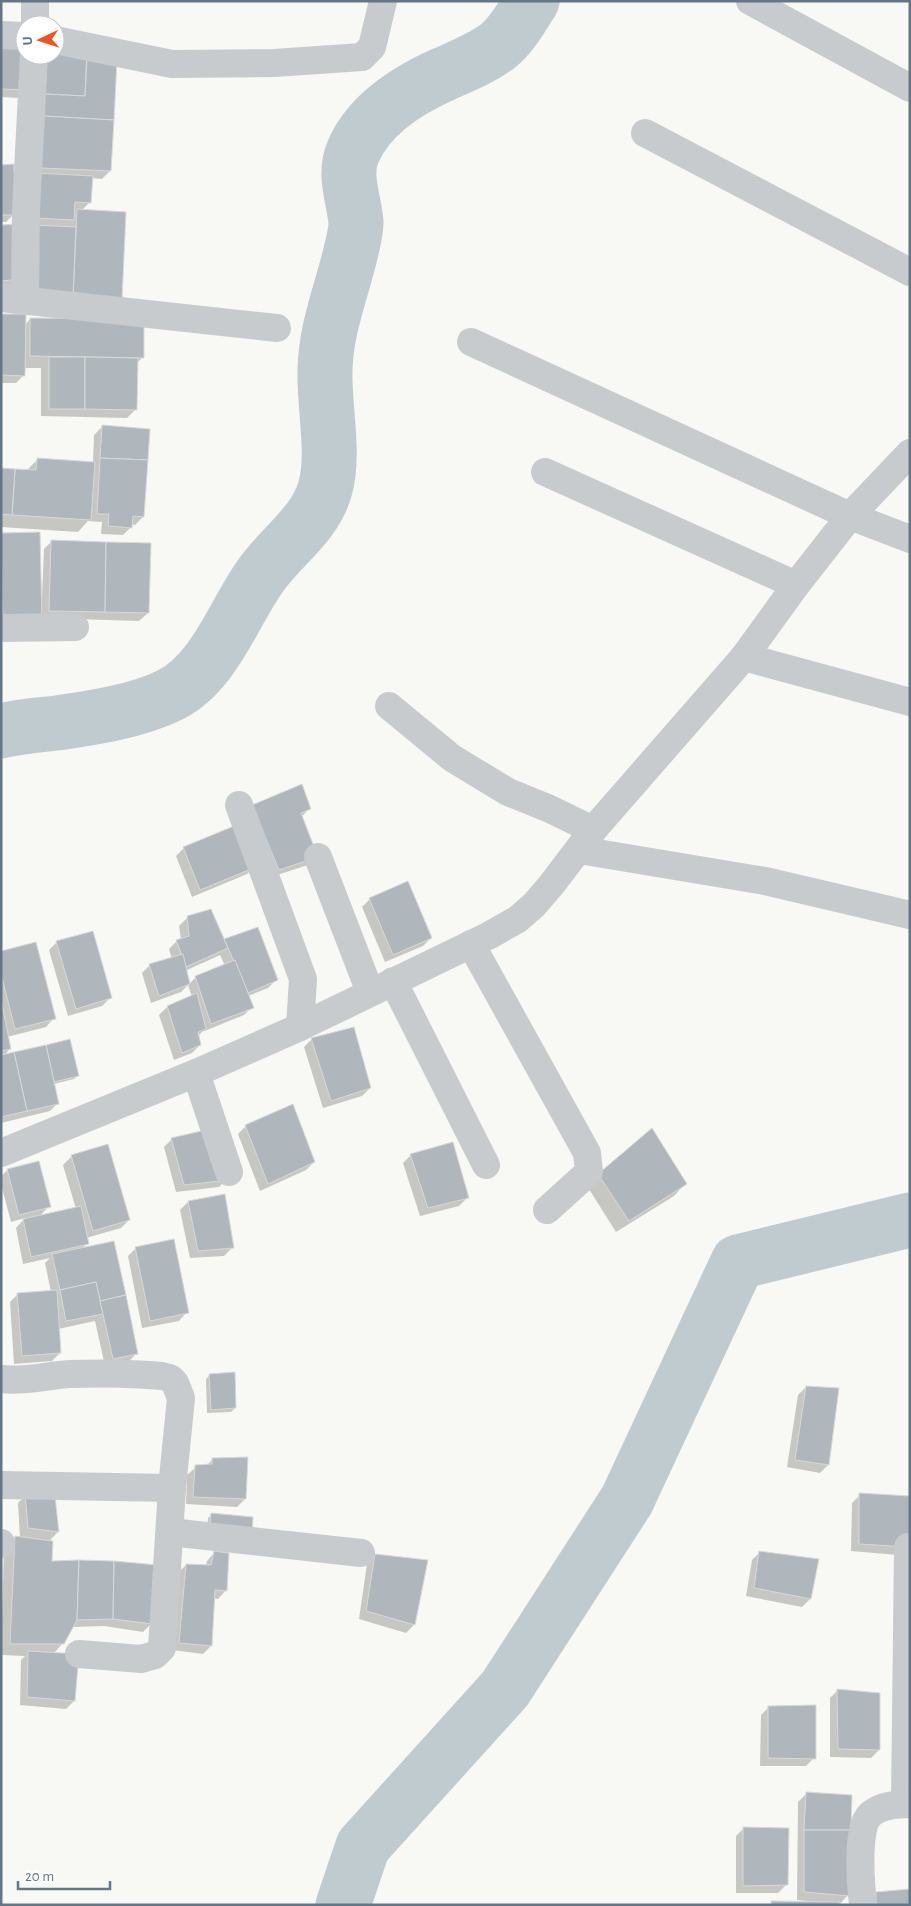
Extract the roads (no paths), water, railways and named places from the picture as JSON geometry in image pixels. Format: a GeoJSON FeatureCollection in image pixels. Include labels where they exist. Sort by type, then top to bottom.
{"type":"FeatureCollection","features":[{"type":"Feature","properties":{"kind":"street"},"geometry":{"type":"LineString","coordinates":[[35,1],[35,15]]}},
{"type":"Feature","properties":{"kind":"street"},"geometry":{"type":"LineString","coordinates":[[65,42],[172,64],[274,63],[362,57],[372,47],[383,1]]}},
{"type":"Feature","properties":{"kind":"street"},"geometry":{"type":"LineString","coordinates":[[750,1],[910,88]]}},
{"type":"Feature","properties":{"kind":"street"},"geometry":{"type":"LineString","coordinates":[[1,35],[15,36]]}},
{"type":"Feature","properties":{"kind":"street"},"geometry":{"type":"LineString","coordinates":[[33,65],[26,210],[13,299],[277,328]]}},
{"type":"Feature","properties":{"kind":"street"},"geometry":{"type":"LineString","coordinates":[[645,133],[910,272]]}},
{"type":"Feature","properties":{"kind":"street"},"geometry":{"type":"LineString","coordinates":[[471,342],[850,516],[910,539]]}},
{"type":"Feature","properties":{"kind":"street"},"geometry":{"type":"LineString","coordinates":[[1,1153],[196,1073],[300,1027],[490,935],[518,919],[534,905],[586,840],[744,657],[796,585],[850,516],[910,453]]}},
{"type":"Feature","properties":{"kind":"street"},"geometry":{"type":"LineString","coordinates":[[545,472],[796,585]]}},
{"type":"Feature","properties":{"kind":"street"},"geometry":{"type":"LineString","coordinates":[[1,628],[75,627]]}},
{"type":"Feature","properties":{"kind":"street"},"geometry":{"type":"LineString","coordinates":[[744,657],[910,702]]}},
{"type":"Feature","properties":{"kind":"street"},"geometry":{"type":"LineString","coordinates":[[389,706],[452,758],[508,792],[550,809],[586,840],[910,915]]}},
{"type":"Feature","properties":{"kind":"street"},"geometry":{"type":"LineString","coordinates":[[239,805],[303,979],[300,1027]]}},
{"type":"Feature","properties":{"kind":"street"},"geometry":{"type":"LineString","coordinates":[[318,857],[382,987],[486,1165]]}},
{"type":"Feature","properties":{"kind":"street"},"geometry":{"type":"LineString","coordinates":[[471,944],[587,1153],[589,1172],[547,1210]]}},
{"type":"Feature","properties":{"kind":"street"},"geometry":{"type":"LineString","coordinates":[[196,1073],[229,1172]]}},
{"type":"Feature","properties":{"kind":"street"},"geometry":{"type":"LineString","coordinates":[[1,1379],[15,1381],[72,1374],[149,1375],[170,1378],[178,1389],[181,1398],[172,1488],[162,1648],[155,1655],[141,1659],[79,1654]]}},
{"type":"Feature","properties":{"kind":"street"},"geometry":{"type":"LineString","coordinates":[[1,1485],[172,1488]]}},
{"type":"Feature","properties":{"kind":"street"},"geometry":{"type":"LineString","coordinates":[[170,1532],[361,1553]]}},
{"type":"Feature","properties":{"kind":"street"},"geometry":{"type":"LineString","coordinates":[[863,1905],[860,1875],[863,1825],[868,1816],[876,1811],[907,1804],[908,1547]]}},
{"type":"Feature","properties":{"kind":"waterway"},"geometry":{"type":"LineString","coordinates":[[1,731],[100,716],[129,710],[157,701],[185,685],[199,673],[211,658],[259,578],[305,525],[320,502],[325,489],[329,461],[325,386],[326,356],[331,324],[355,231],[356,222],[349,178],[350,161],[353,152],[369,126],[391,105],[430,80],[479,58],[503,42],[532,1]]}},
{"type":"Feature","properties":{"kind":"waterway"},"geometry":{"type":"LineString","coordinates":[[343,1905],[363,1846],[505,1689],[627,1500],[738,1262],[910,1220]]}}]}
